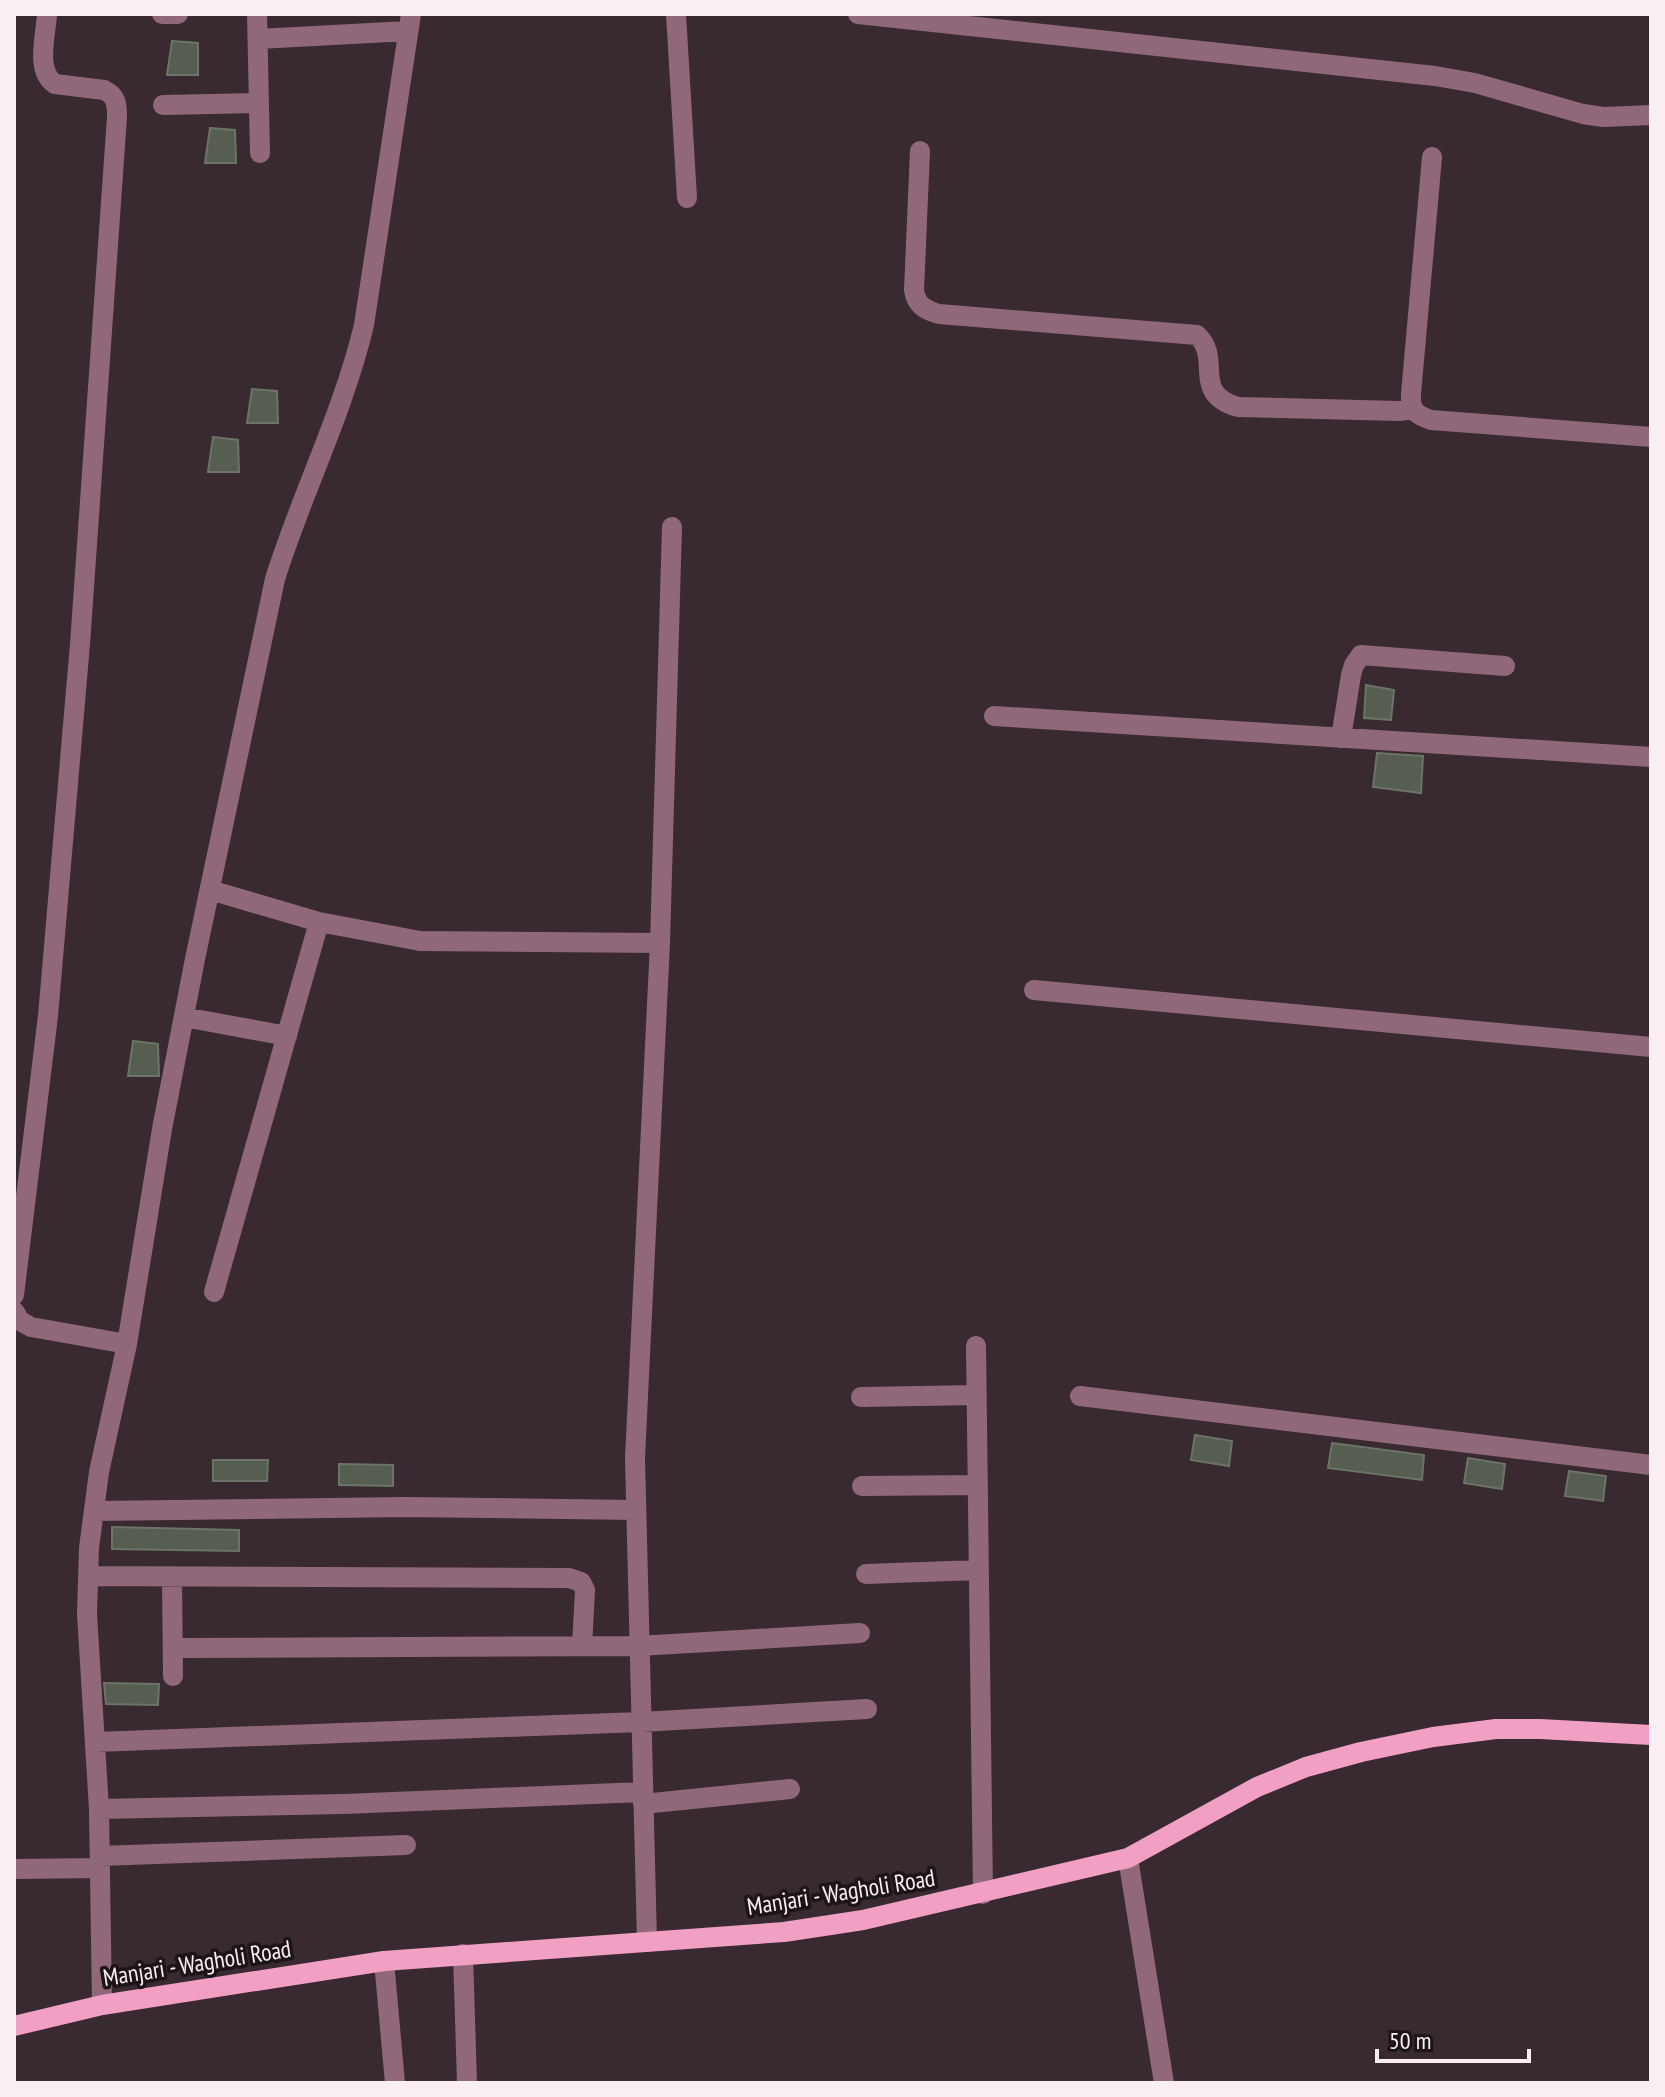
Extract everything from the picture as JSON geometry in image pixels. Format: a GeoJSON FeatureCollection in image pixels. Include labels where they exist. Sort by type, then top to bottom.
{"type":"FeatureCollection","features":[{"type":"Feature","properties":{"kind":"main road","name":"Manjari - Wagholi Road"},"geometry":{"type":"LineString","coordinates":[[14,2026],[102,2005],[384,1961],[784,1932],[863,1920],[1128,1858],[1257,1787],[1306,1767],[1361,1752],[1433,1737],[1496,1729],[1651,1735]]}},
{"type":"Feature","properties":{"kind":"street"},"geometry":{"type":"LineString","coordinates":[[14,1295],[48,1016],[80,644],[117,117],[116,100],[111,93],[55,84],[48,80],[43,66],[47,14]]}},
{"type":"Feature","properties":{"kind":"street"},"geometry":{"type":"LineString","coordinates":[[162,14],[178,14]]}},
{"type":"Feature","properties":{"kind":"street"},"geometry":{"type":"LineString","coordinates":[[257,14],[260,153]]}},
{"type":"Feature","properties":{"kind":"street"},"geometry":{"type":"LineString","coordinates":[[676,14],[687,198]]}},
{"type":"Feature","properties":{"kind":"street"},"geometry":{"type":"LineString","coordinates":[[858,14],[1435,76],[1491,86],[1583,114],[1603,117],[1651,115]]}},
{"type":"Feature","properties":{"kind":"street"},"geometry":{"type":"LineString","coordinates":[[102,2005],[99,1809],[87,1614],[99,1472],[127,1344],[184,1017],[275,579],[291,529],[344,396],[364,325],[409,23],[258,39]]}},
{"type":"Feature","properties":{"kind":"street"},"geometry":{"type":"LineString","coordinates":[[163,105],[259,103]]}},
{"type":"Feature","properties":{"kind":"street"},"geometry":{"type":"LineString","coordinates":[[920,151],[914,290],[918,303],[929,311],[1197,335],[1206,348],[1212,391],[1225,403],[1238,407],[1412,409]]}},
{"type":"Feature","properties":{"kind":"street"},"geometry":{"type":"LineString","coordinates":[[1432,157],[1412,409],[1421,417],[1431,420],[1651,437]]}},
{"type":"Feature","properties":{"kind":"street"},"geometry":{"type":"LineString","coordinates":[[647,1942],[635,1458],[660,943],[672,527]]}},
{"type":"Feature","properties":{"kind":"street"},"geometry":{"type":"LineString","coordinates":[[1341,738],[1351,675],[1361,655],[1505,666]]}},
{"type":"Feature","properties":{"kind":"street"},"geometry":{"type":"LineString","coordinates":[[994,716],[1651,757]]}},
{"type":"Feature","properties":{"kind":"street"},"geometry":{"type":"LineString","coordinates":[[210,890],[319,922],[420,941],[660,943]]}},
{"type":"Feature","properties":{"kind":"street"},"geometry":{"type":"LineString","coordinates":[[214,1292],[319,922]]}},
{"type":"Feature","properties":{"kind":"street"},"geometry":{"type":"LineString","coordinates":[[1034,990],[1651,1047]]}},
{"type":"Feature","properties":{"kind":"street"},"geometry":{"type":"LineString","coordinates":[[184,1017],[287,1036]]}},
{"type":"Feature","properties":{"kind":"street"},"geometry":{"type":"LineString","coordinates":[[14,1311],[20,1321],[31,1327],[127,1344]]}},
{"type":"Feature","properties":{"kind":"street"},"geometry":{"type":"LineString","coordinates":[[976,1346],[983,1894]]}},
{"type":"Feature","properties":{"kind":"street"},"geometry":{"type":"LineString","coordinates":[[861,1397],[977,1395]]}},
{"type":"Feature","properties":{"kind":"street"},"geometry":{"type":"LineString","coordinates":[[1080,1396],[1651,1465]]}},
{"type":"Feature","properties":{"kind":"street"},"geometry":{"type":"LineString","coordinates":[[862,1486],[978,1485]]}},
{"type":"Feature","properties":{"kind":"street"},"geometry":{"type":"LineString","coordinates":[[94,1511],[406,1507],[635,1510]]}},
{"type":"Feature","properties":{"kind":"street"},"geometry":{"type":"LineString","coordinates":[[866,1574],[979,1570]]}},
{"type":"Feature","properties":{"kind":"street"},"geometry":{"type":"LineString","coordinates":[[88,1576],[576,1579],[585,1590],[582,1646]]}},
{"type":"Feature","properties":{"kind":"street"},"geometry":{"type":"LineString","coordinates":[[172,1578],[173,1676]]}},
{"type":"Feature","properties":{"kind":"street"},"geometry":{"type":"LineString","coordinates":[[173,1648],[638,1646],[860,1633]]}},
{"type":"Feature","properties":{"kind":"street"},"geometry":{"type":"LineString","coordinates":[[95,1742],[641,1722],[867,1709]]}},
{"type":"Feature","properties":{"kind":"street"},"geometry":{"type":"LineString","coordinates":[[99,1809],[642,1798],[790,1789]]}},
{"type":"Feature","properties":{"kind":"street"},"geometry":{"type":"LineString","coordinates":[[14,1869],[406,1845]]}},
{"type":"Feature","properties":{"kind":"street"},"geometry":{"type":"LineString","coordinates":[[1128,1858],[1164,2083]]}},
{"type":"Feature","properties":{"kind":"street"},"geometry":{"type":"LineString","coordinates":[[463,1954],[467,2083]]}},
{"type":"Feature","properties":{"kind":"street"},"geometry":{"type":"LineString","coordinates":[[384,1961],[395,2083]]}},
{"type":"Feature","properties":{"kind":"building"},"geometry":{"type":"Polygon","coordinates":[[[172,41],[198,43],[198,75],[167,75],[172,41]]]}},
{"type":"Feature","properties":{"kind":"building"},"geometry":{"type":"Polygon","coordinates":[[[210,128],[235,130],[236,163],[205,163],[210,128]]]}},
{"type":"Feature","properties":{"kind":"building"},"geometry":{"type":"Polygon","coordinates":[[[252,389],[277,391],[278,423],[247,423],[252,389]]]}},
{"type":"Feature","properties":{"kind":"building"},"geometry":{"type":"Polygon","coordinates":[[[213,437],[238,440],[239,472],[208,472],[213,437]]]}},
{"type":"Feature","properties":{"kind":"building"},"geometry":{"type":"Polygon","coordinates":[[[1366,685],[1394,690],[1391,720],[1364,718],[1366,685]]]}},
{"type":"Feature","properties":{"kind":"building"},"geometry":{"type":"Polygon","coordinates":[[[1377,753],[1423,756],[1421,793],[1373,787],[1377,753]]]}},
{"type":"Feature","properties":{"kind":"building"},"geometry":{"type":"Polygon","coordinates":[[[133,1041],[158,1044],[159,1076],[128,1076],[133,1041]]]}},
{"type":"Feature","properties":{"kind":"building"},"geometry":{"type":"Polygon","coordinates":[[[1195,1435],[1232,1441],[1229,1466],[1191,1460],[1195,1435]]]}},
{"type":"Feature","properties":{"kind":"building"},"geometry":{"type":"Polygon","coordinates":[[[1332,1443],[1424,1455],[1422,1480],[1328,1468],[1332,1443]]]}},
{"type":"Feature","properties":{"kind":"building"},"geometry":{"type":"Polygon","coordinates":[[[1468,1458],[1505,1464],[1502,1489],[1464,1483],[1468,1458]]]}},
{"type":"Feature","properties":{"kind":"building"},"geometry":{"type":"Polygon","coordinates":[[[213,1460],[268,1460],[267,1481],[213,1481],[213,1460]]]}},
{"type":"Feature","properties":{"kind":"building"},"geometry":{"type":"Polygon","coordinates":[[[339,1464],[393,1465],[393,1486],[339,1485],[339,1464]]]}},
{"type":"Feature","properties":{"kind":"building"},"geometry":{"type":"Polygon","coordinates":[[[1569,1471],[1606,1476],[1603,1501],[1565,1496],[1569,1471]]]}},
{"type":"Feature","properties":{"kind":"building"},"geometry":{"type":"Polygon","coordinates":[[[112,1527],[239,1530],[239,1551],[112,1549],[112,1527]]]}},
{"type":"Feature","properties":{"kind":"building"},"geometry":{"type":"Polygon","coordinates":[[[104,1683],[159,1684],[158,1705],[106,1704],[104,1683]]]}}]}
